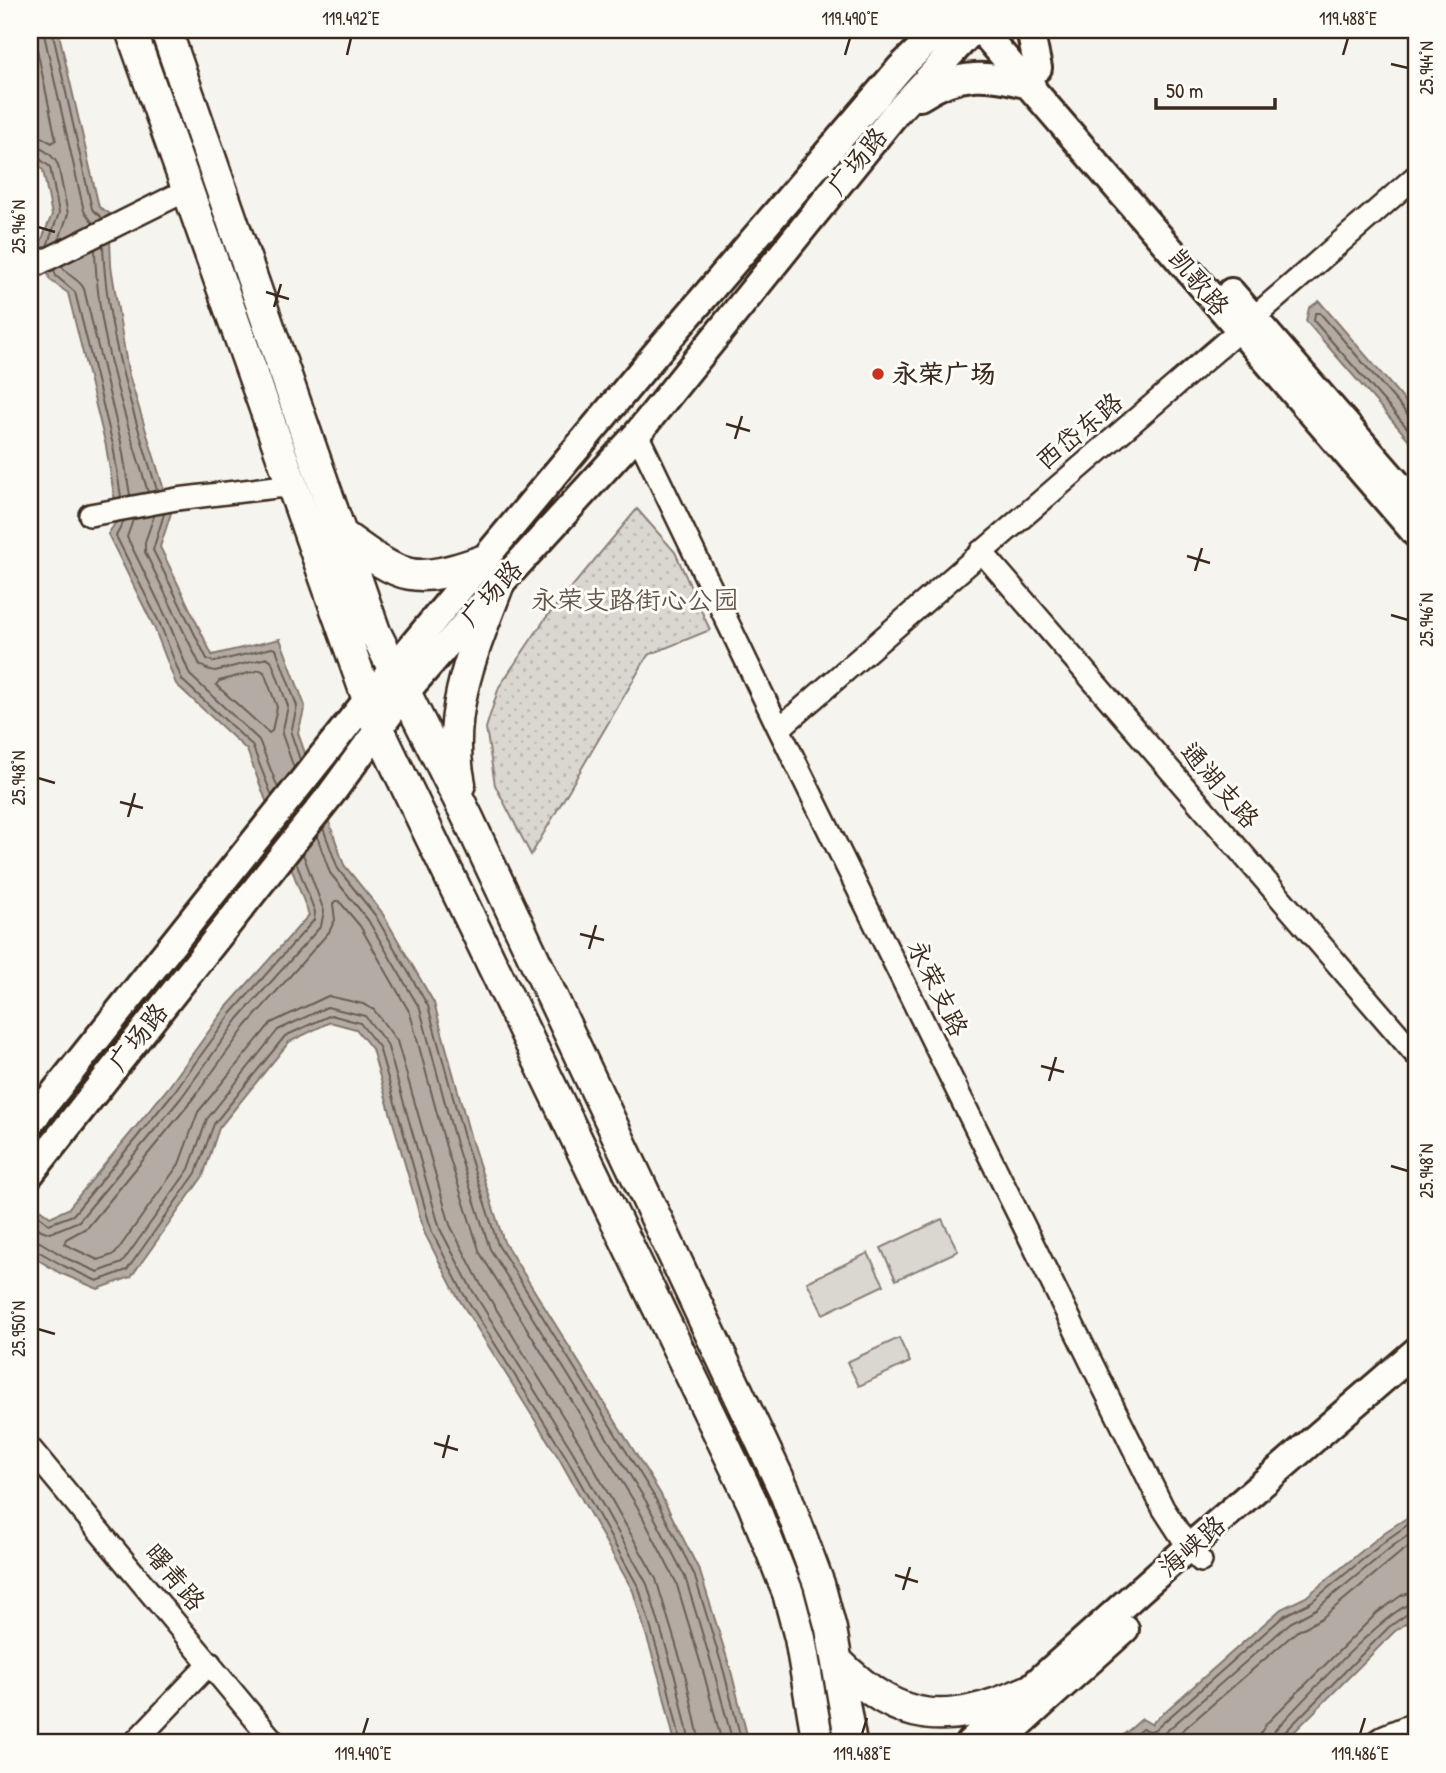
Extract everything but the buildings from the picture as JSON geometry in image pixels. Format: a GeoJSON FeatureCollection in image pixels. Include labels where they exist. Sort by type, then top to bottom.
{"type":"FeatureCollection","features":[{"type":"Feature","properties":{"kind":"highway"},"geometry":{"type":"LineString","coordinates":[[131,30],[378,728],[753,1504],[789,1593],[800,1638],[818,1743]]}},
{"type":"Feature","properties":{"kind":"highway"},"geometry":{"type":"LineString","coordinates":[[166,30],[375,632],[467,816],[784,1490],[819,1584],[851,1743]]}},
{"type":"Feature","properties":{"kind":"highway"},"geometry":{"type":"LineString","coordinates":[[341,534],[395,571],[419,576],[491,573],[455,727],[455,762],[467,816]]}},
{"type":"Feature","properties":{"kind":"highway"},"geometry":{"type":"LineString","coordinates":[[836,1661],[881,1697],[914,1711],[934,1715],[950,1715],[995,1705],[1028,1691]]}},
{"type":"Feature","properties":{"kind":"main road"},"geometry":{"type":"LineString","coordinates":[[901,67],[915,30]]}},
{"type":"Feature","properties":{"kind":"main road","name":"广场路"},"geometry":{"type":"LineString","coordinates":[[30,1174],[331,794],[378,728],[399,680],[491,573],[653,357],[901,67],[939,30]]}},
{"type":"Feature","properties":{"kind":"main road","name":"广场路"},"geometry":{"type":"LineString","coordinates":[[491,573],[637,434],[896,113],[973,30]]}},
{"type":"Feature","properties":{"kind":"main road","name":"凯歌路"},"geometry":{"type":"LineString","coordinates":[[981,30],[1035,77]]}},
{"type":"Feature","properties":{"kind":"main road","name":"凯歌路"},"geometry":{"type":"LineString","coordinates":[[1004,30],[1035,77],[1247,325],[1416,534]]}},
{"type":"Feature","properties":{"kind":"main road"},"geometry":{"type":"LineString","coordinates":[[896,113],[934,87],[964,77],[1035,77],[1030,30]]}},
{"type":"Feature","properties":{"kind":"main road","name":"凯歌路"},"geometry":{"type":"LineString","coordinates":[[1247,325],[1416,505]]}},
{"type":"Feature","properties":{"kind":"main road","name":"广场路"},"geometry":{"type":"LineString","coordinates":[[30,1123],[367,700],[399,680]]}},
{"type":"Feature","properties":{"kind":"main road","name":"海峡路"},"geometry":{"type":"LineString","coordinates":[[999,1743],[1195,1554],[1416,1351]]}},
{"type":"Feature","properties":{"kind":"main road","name":"海峡路"},"geometry":{"type":"LineString","coordinates":[[969,1743],[1028,1691],[1416,1375]]}},
{"type":"Feature","properties":{"kind":"street","name":"西岱东路"},"geometry":{"type":"LineString","coordinates":[[779,729],[1416,176]]}},
{"type":"Feature","properties":{"kind":"street"},"geometry":{"type":"LineString","coordinates":[[30,268],[187,190]]}},
{"type":"Feature","properties":{"kind":"street","name":"永荣支路"},"geometry":{"type":"LineString","coordinates":[[637,434],[779,729],[1163,1508],[1195,1554]]}},
{"type":"Feature","properties":{"kind":"street"},"geometry":{"type":"LineString","coordinates":[[90,514],[177,499],[293,485]]}},
{"type":"Feature","properties":{"kind":"street","name":"通湖支路"},"geometry":{"type":"LineString","coordinates":[[981,551],[1416,1055]]}},
{"type":"Feature","properties":{"kind":"street","name":"曙青路"},"geometry":{"type":"LineString","coordinates":[[30,1448],[275,1743]]}},
{"type":"Feature","properties":{"kind":"street"},"geometry":{"type":"LineString","coordinates":[[134,1743],[210,1663]]}},
{"type":"Feature","properties":{"kind":"street"},"geometry":{"type":"LineString","coordinates":[[1374,1743],[1416,1723]]}},
{"type":"Feature","properties":{"kind":"green space","name":"永荣支路街心公园"},"geometry":{"type":"Polygon","coordinates":[[[637,509],[675,552],[710,630],[648,655],[531,855],[495,785],[486,728],[499,687],[545,619],[637,509]]]}},
{"type":"Feature","properties":{"kind":"green space"},"geometry":{"type":"Polygon","coordinates":[[[942,1219],[958,1251],[896,1280],[881,1248],[942,1219]]]}},
{"type":"Feature","properties":{"kind":"green space"},"geometry":{"type":"Polygon","coordinates":[[[868,1253],[884,1285],[823,1314],[807,1282],[868,1253]]]}},
{"type":"Feature","properties":{"kind":"green space"},"geometry":{"type":"Polygon","coordinates":[[[899,1338],[910,1362],[859,1386],[847,1362],[899,1338]]]}},
{"type":"Feature","properties":{"kind":"water"},"geometry":{"type":"Polygon","coordinates":[[[30,30],[58,30],[99,207],[109,213],[111,266],[128,372],[171,513],[160,547],[212,655],[280,639],[305,706],[298,733],[344,865],[381,911],[434,1003],[471,1139],[504,1242],[660,1493],[700,1572],[731,1671],[749,1743],[675,1743],[661,1684],[633,1591],[560,1460],[457,1296],[425,1234],[372,1049],[356,1029],[330,1022],[289,1042],[219,1128],[203,1176],[131,1277],[98,1289],[60,1273],[30,1255],[30,1201],[50,1217],[68,1209],[168,1088],[225,1009],[309,915],[247,750],[176,684],[154,627],[108,534],[118,519],[106,446],[68,293],[50,280],[39,246],[52,215],[43,170],[30,160],[30,30]]]}},
{"type":"Feature","properties":{"kind":"water"},"geometry":{"type":"Polygon","coordinates":[[[1319,301],[1416,414],[1416,448],[1306,321],[1309,308],[1319,301]]]}},
{"type":"Feature","properties":{"kind":"water"},"geometry":{"type":"Polygon","coordinates":[[[1416,1512],[1416,1616],[1394,1632],[1283,1743],[1114,1743],[1142,1719],[1151,1724],[1281,1609],[1306,1597],[1385,1532],[1416,1512]]]}},
{"type":"Feature","properties":{"kind":"place","name":"永荣广场"},"geometry":{"type":"Point","coordinates":[878,374]}}]}
